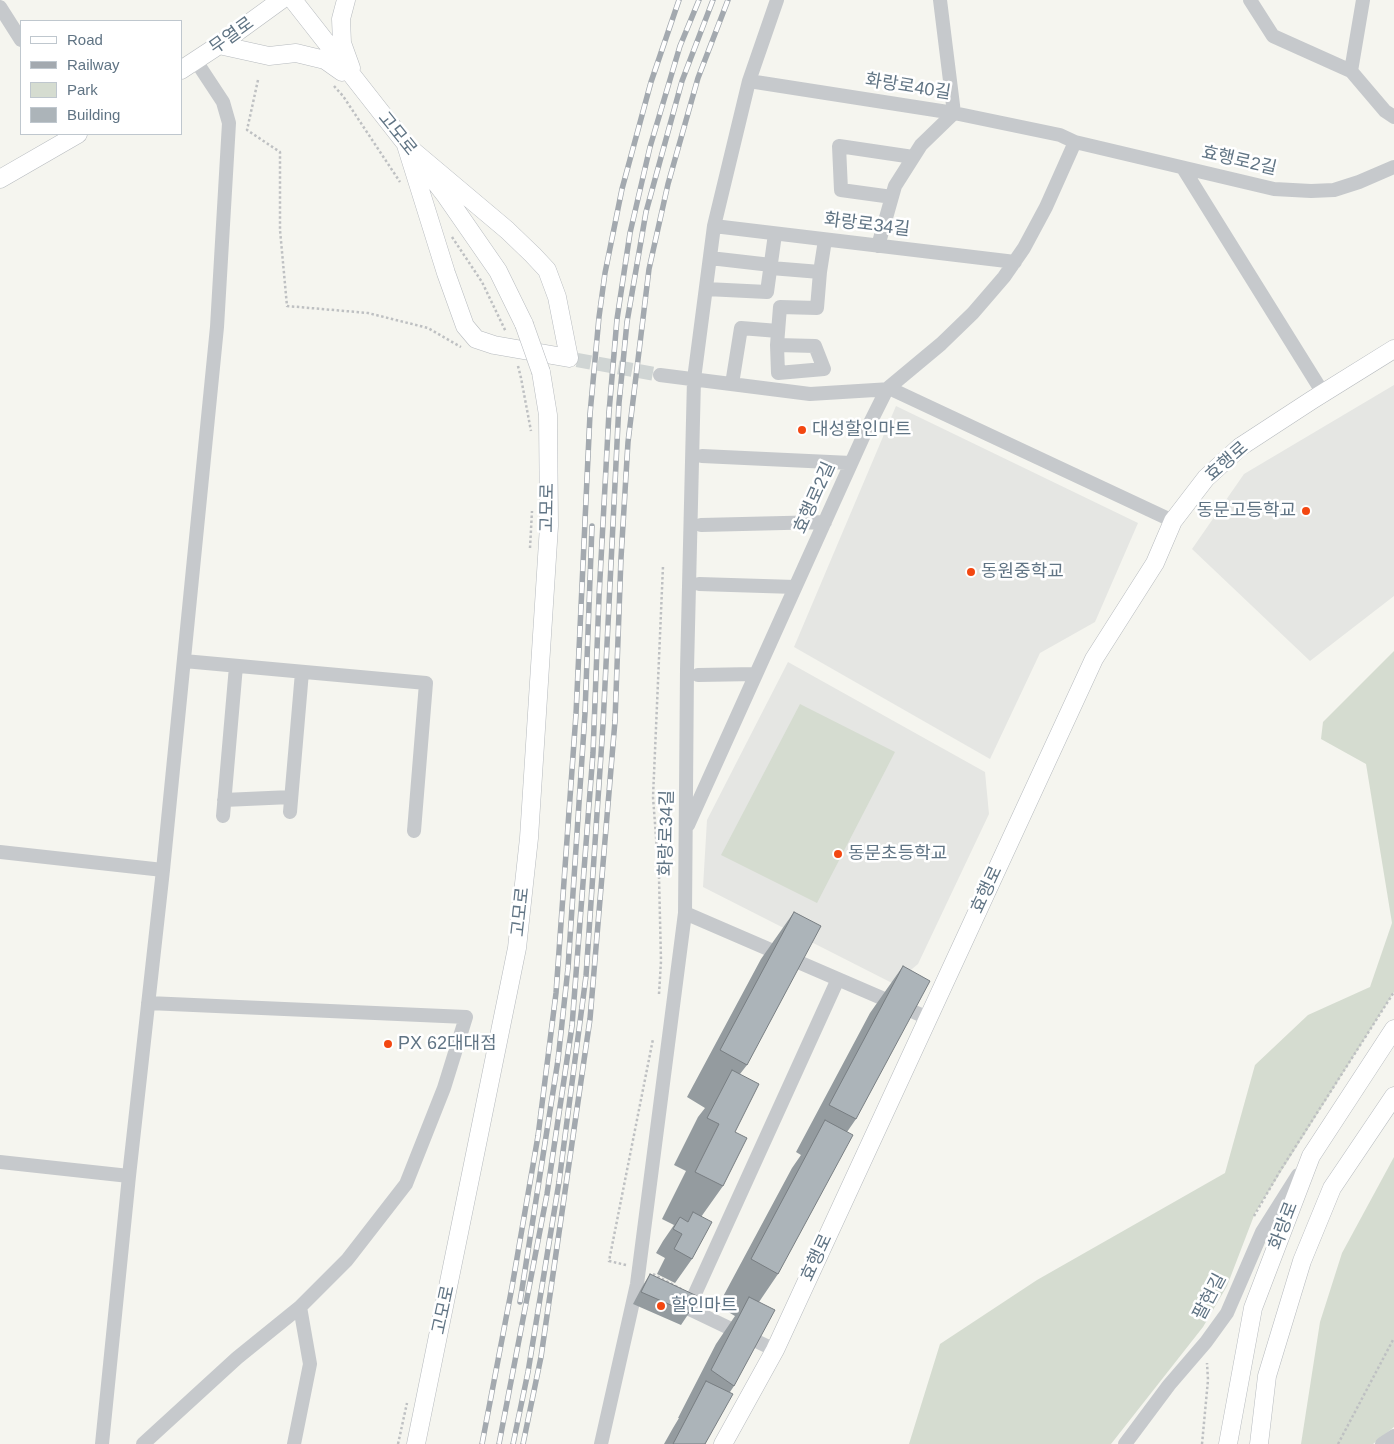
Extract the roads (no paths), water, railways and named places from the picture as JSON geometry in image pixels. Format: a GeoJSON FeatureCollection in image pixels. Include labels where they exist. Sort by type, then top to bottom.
{"type":"FeatureCollection","features":[{"type":"Feature","properties":{"kind":"main road","name":"무열로"},"geometry":{"type":"LineString","coordinates":[[188,66],[281,0]]}},
{"type":"Feature","properties":{"kind":"main road","name":"고모로"},"geometry":{"type":"LineString","coordinates":[[293,0],[446,196],[498,271],[524,324],[541,372],[548,415],[549,526],[529,838],[517,948],[416,1444]]}},
{"type":"Feature","properties":{"kind":"main road"},"geometry":{"type":"LineString","coordinates":[[346,0],[340,19],[342,43],[356,83]]}},
{"type":"Feature","properties":{"kind":"main road"},"geometry":{"type":"LineString","coordinates":[[219,45],[269,56],[296,53],[325,60],[356,83]]}},
{"type":"Feature","properties":{"kind":"main road"},"geometry":{"type":"LineString","coordinates":[[0,180],[76,135]]}},
{"type":"Feature","properties":{"kind":"main road"},"geometry":{"type":"LineString","coordinates":[[406,145],[507,230],[547,270],[557,297],[573,359],[494,345],[476,339],[465,326],[424,206],[406,145]]}},
{"type":"Feature","properties":{"kind":"main road","name":"효행로"},"geometry":{"type":"LineString","coordinates":[[723,1444],[775,1350],[1094,659],[1155,563],[1173,522],[1206,478],[1240,447],[1394,349]]}},
{"type":"Feature","properties":{"kind":"main road","name":"화랑로"},"geometry":{"type":"LineString","coordinates":[[1228,1444],[1253,1308],[1311,1156],[1394,1029]]}},
{"type":"Feature","properties":{"kind":"main road","name":"화랑로"},"geometry":{"type":"LineString","coordinates":[[1259,1444],[1268,1376],[1302,1261],[1332,1188],[1394,1096]]}},
{"type":"Feature","properties":{"kind":"street","name":"화랑로34길"},"geometry":{"type":"LineString","coordinates":[[601,1444],[643,1287],[639,1267],[685,913],[687,670],[694,379],[714,226],[749,81],[777,0]]}},
{"type":"Feature","properties":{"kind":"street"},"geometry":{"type":"LineString","coordinates":[[878,246],[895,186],[920,145],[954,113],[940,0]]}},
{"type":"Feature","properties":{"kind":"street"},"geometry":{"type":"LineString","coordinates":[[1250,0],[1273,36],[1350,71],[1384,111],[1394,117]]}},
{"type":"Feature","properties":{"kind":"street"},"geometry":{"type":"LineString","coordinates":[[1350,71],[1363,0]]}},
{"type":"Feature","properties":{"kind":"street"},"geometry":{"type":"LineString","coordinates":[[0,7],[20,38]]}},
{"type":"Feature","properties":{"kind":"street"},"geometry":{"type":"LineString","coordinates":[[102,1444],[163,870],[216,342],[230,123],[223,102],[188,66]]}},
{"type":"Feature","properties":{"kind":"street","name":"화랑로40길"},"geometry":{"type":"LineString","coordinates":[[749,81],[954,113],[1060,135]]}},
{"type":"Feature","properties":{"kind":"street","name":"효행로2길"},"geometry":{"type":"LineString","coordinates":[[1060,135],[1075,142],[1274,189],[1334,190],[1394,167]]}},
{"type":"Feature","properties":{"kind":"street","name":"효행로2길"},"geometry":{"type":"LineString","coordinates":[[686,830],[851,463],[887,389],[941,344],[973,313],[1004,277],[1024,248],[1046,208],[1075,142]]}},
{"type":"Feature","properties":{"kind":"street"},"geometry":{"type":"LineString","coordinates":[[892,197],[841,190],[839,146],[913,157]]}},
{"type":"Feature","properties":{"kind":"street"},"geometry":{"type":"LineString","coordinates":[[1183,168],[1323,393]]}},
{"type":"Feature","properties":{"kind":"street","name":"화랑로34길"},"geometry":{"type":"LineString","coordinates":[[714,226],[1015,262]]}},
{"type":"Feature","properties":{"kind":"street"},"geometry":{"type":"LineString","coordinates":[[706,289],[767,292],[775,234]]}},
{"type":"Feature","properties":{"kind":"street"},"geometry":{"type":"LineString","coordinates":[[732,384],[741,328],[778,338],[780,307],[817,308],[825,240]]}},
{"type":"Feature","properties":{"kind":"street"},"geometry":{"type":"LineString","coordinates":[[710,258],[820,272]]}},
{"type":"Feature","properties":{"kind":"street"},"geometry":{"type":"LineString","coordinates":[[660,375],[810,394],[892,389],[1173,522]]}},
{"type":"Feature","properties":{"kind":"street"},"geometry":{"type":"LineString","coordinates":[[702,456],[851,463]]}},
{"type":"Feature","properties":{"kind":"street"},"geometry":{"type":"LineString","coordinates":[[701,525],[825,522]]}},
{"type":"Feature","properties":{"kind":"street"},"geometry":{"type":"LineString","coordinates":[[700,584],[795,587]]}},
{"type":"Feature","properties":{"kind":"street"},"geometry":{"type":"LineString","coordinates":[[184,661],[426,683],[414,831]]}},
{"type":"Feature","properties":{"kind":"street"},"geometry":{"type":"LineString","coordinates":[[223,816],[236,666]]}},
{"type":"Feature","properties":{"kind":"street"},"geometry":{"type":"LineString","coordinates":[[290,812],[302,672]]}},
{"type":"Feature","properties":{"kind":"street"},"geometry":{"type":"LineString","coordinates":[[698,674],[756,674]]}},
{"type":"Feature","properties":{"kind":"street"},"geometry":{"type":"LineString","coordinates":[[224,800],[291,797]]}},
{"type":"Feature","properties":{"kind":"street"},"geometry":{"type":"LineString","coordinates":[[0,852],[163,870]]}},
{"type":"Feature","properties":{"kind":"street"},"geometry":{"type":"LineString","coordinates":[[685,913],[928,1018]]}},
{"type":"Feature","properties":{"kind":"street"},"geometry":{"type":"LineString","coordinates":[[688,1309],[838,979]]}},
{"type":"Feature","properties":{"kind":"street"},"geometry":{"type":"LineString","coordinates":[[144,1444],[237,1358],[300,1307],[347,1260],[406,1184],[444,1088],[466,1017],[148,1002]]}},
{"type":"Feature","properties":{"kind":"street","name":"팔현길"},"geometry":{"type":"LineString","coordinates":[[1125,1444],[1169,1385],[1206,1342],[1227,1313],[1262,1232],[1311,1156]]}},
{"type":"Feature","properties":{"kind":"street"},"geometry":{"type":"LineString","coordinates":[[0,1162],[129,1176]]}},
{"type":"Feature","properties":{"kind":"street"},"geometry":{"type":"LineString","coordinates":[[665,1298],[775,1350]]}},
{"type":"Feature","properties":{"kind":"street"},"geometry":{"type":"LineString","coordinates":[[294,1444],[310,1364],[300,1307]]}},
{"type":"Feature","properties":{"kind":"street"},"geometry":{"type":"LineString","coordinates":[[1382,1444],[1394,1436]]}},
{"type":"Feature","properties":{"kind":"tunnel"},"geometry":{"type":"LineString","coordinates":[[577,360],[660,375]]}},
{"type":"Feature","properties":{"kind":"railway"},"geometry":{"type":"LineString","coordinates":[[482,1444],[538,1136],[556,993],[576,714],[590,414],[605,273],[622,189],[651,82],[679,0]]}},
{"type":"Feature","properties":{"kind":"railway"},"geometry":{"type":"LineString","coordinates":[[499,1444],[547,1194],[572,1026],[593,753],[609,412],[617,319],[630,233],[650,147],[680,46],[699,0]]}},
{"type":"Feature","properties":{"kind":"railway"},"geometry":{"type":"LineString","coordinates":[[513,1444],[528,1372],[559,1182],[586,976],[603,725],[619,403],[627,322],[646,212],[682,81],[713,0]]}},
{"type":"Feature","properties":{"kind":"railway"},"geometry":{"type":"LineString","coordinates":[[523,1444],[541,1357],[590,1019],[615,721],[621,558],[628,442],[649,269],[668,184],[698,78],[728,0]]}},
{"type":"Feature","properties":{"kind":"railway"},"geometry":{"type":"LineString","coordinates":[[520,1302],[558,1060],[568,968],[585,713],[592,526]]}},
{"type":"Feature","properties":{"kind":"place","name":"대성할인마트"},"geometry":{"type":"Point","coordinates":[802,430]}},
{"type":"Feature","properties":{"kind":"place","name":"동문고등학교"},"geometry":{"type":"Point","coordinates":[1306,511]}},
{"type":"Feature","properties":{"kind":"place","name":"동원중학교"},"geometry":{"type":"Point","coordinates":[971,572]}},
{"type":"Feature","properties":{"kind":"place","name":"동문초등학교"},"geometry":{"type":"Point","coordinates":[838,854]}},
{"type":"Feature","properties":{"kind":"place","name":"PX 62대대점"},"geometry":{"type":"Point","coordinates":[388,1044]}},
{"type":"Feature","properties":{"kind":"place","name":"할인마트"},"geometry":{"type":"Point","coordinates":[661,1306]}}]}
